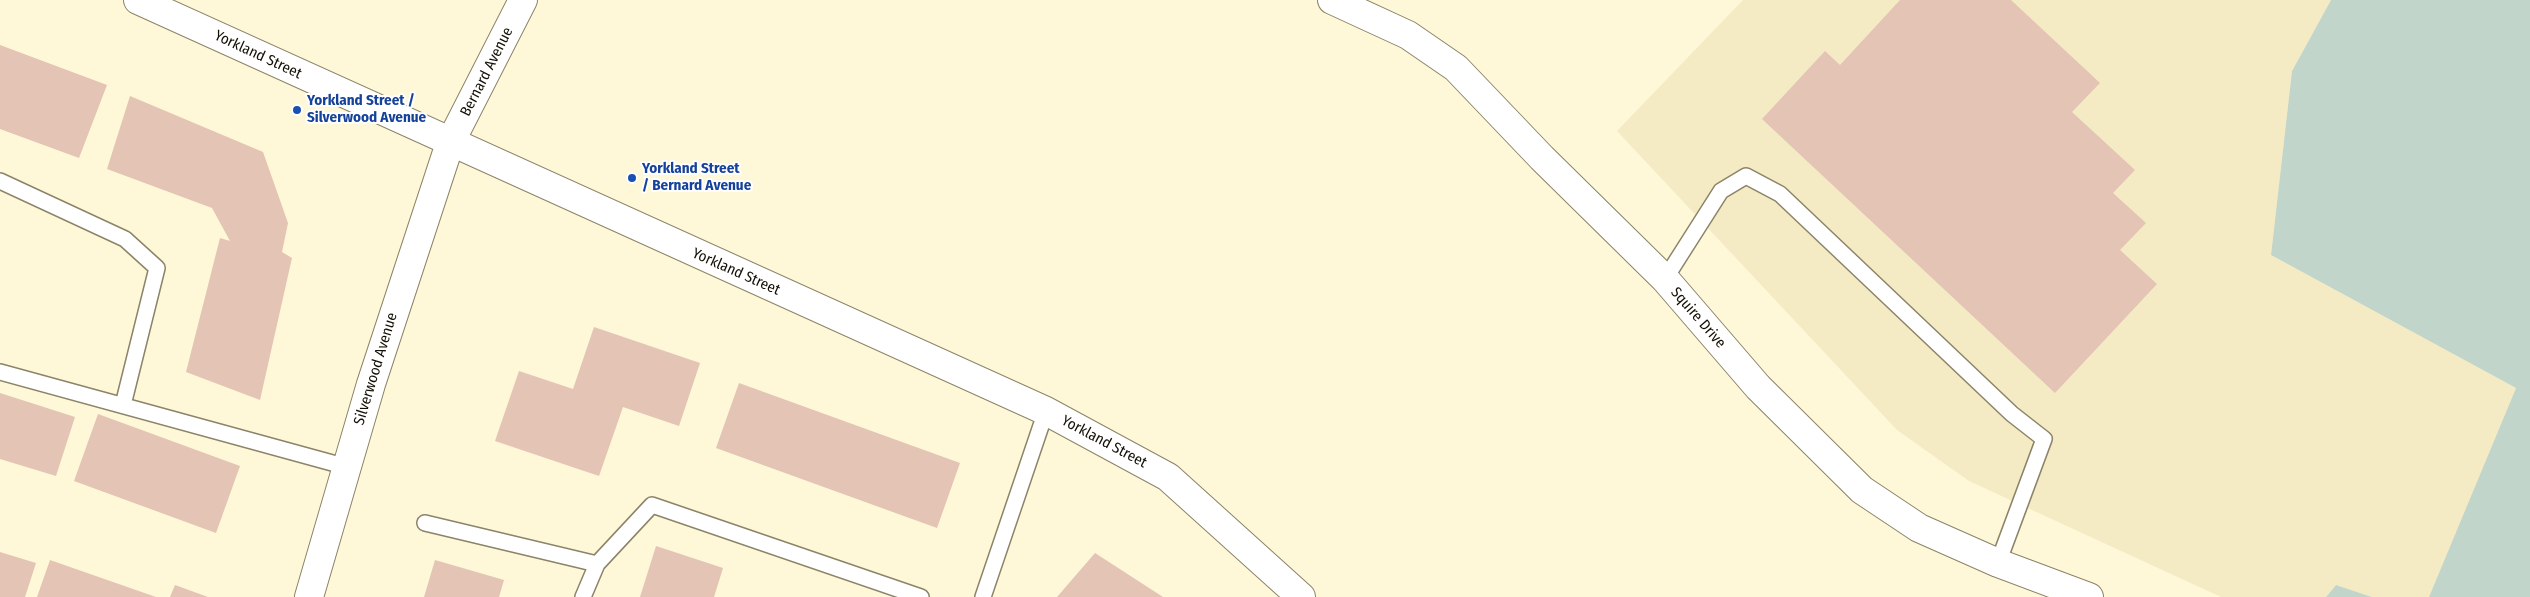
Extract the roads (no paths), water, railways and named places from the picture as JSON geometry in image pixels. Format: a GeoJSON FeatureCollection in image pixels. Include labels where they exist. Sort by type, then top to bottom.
{"type":"FeatureCollection","features":[{"type":"Feature","properties":{"kind":"street","name":"Yorkland Street"},"geometry":{"type":"LineString","coordinates":[[138,0],[450,143],[1046,411],[1168,477],[1301,597]]}},
{"type":"Feature","properties":{"kind":"street","name":"Bernard Avenue"},"geometry":{"type":"LineString","coordinates":[[450,143],[523,0]]}},
{"type":"Feature","properties":{"kind":"street","name":"Squire Drive"},"geometry":{"type":"LineString","coordinates":[[1332,0],[1408,35],[1456,68],[1542,158],[1665,279],[1758,388],[1862,490],[1919,528],[1998,563],[2089,597]]}},
{"type":"Feature","properties":{"kind":"street","name":"Silverwood Avenue"},"geometry":{"type":"LineString","coordinates":[[309,597],[370,384],[450,143]]}},
{"type":"Feature","properties":{"kind":"lane"},"geometry":{"type":"LineString","coordinates":[[1665,279],[1721,192],[1746,176],[1780,194],[2012,414],[2044,439],[1998,563]]}},
{"type":"Feature","properties":{"kind":"lane"},"geometry":{"type":"LineString","coordinates":[[0,181],[125,239],[157,268],[122,406]]}},
{"type":"Feature","properties":{"kind":"lane"},"geometry":{"type":"LineString","coordinates":[[0,372],[347,467]]}},
{"type":"Feature","properties":{"kind":"lane"},"geometry":{"type":"LineString","coordinates":[[983,597],[1046,411]]}},
{"type":"Feature","properties":{"kind":"lane"},"geometry":{"type":"LineString","coordinates":[[583,597],[597,564],[652,505],[921,597]]}},
{"type":"Feature","properties":{"kind":"lane"},"geometry":{"type":"LineString","coordinates":[[425,524],[597,564]]}},
{"type":"Feature","properties":{"kind":"place","name":"Yorkland Street / Silverwood Avenue"},"geometry":{"type":"Point","coordinates":[297,110]}},
{"type":"Feature","properties":{"kind":"place","name":"Yorkland Street / Bernard Avenue"},"geometry":{"type":"Point","coordinates":[632,178]}}]}
